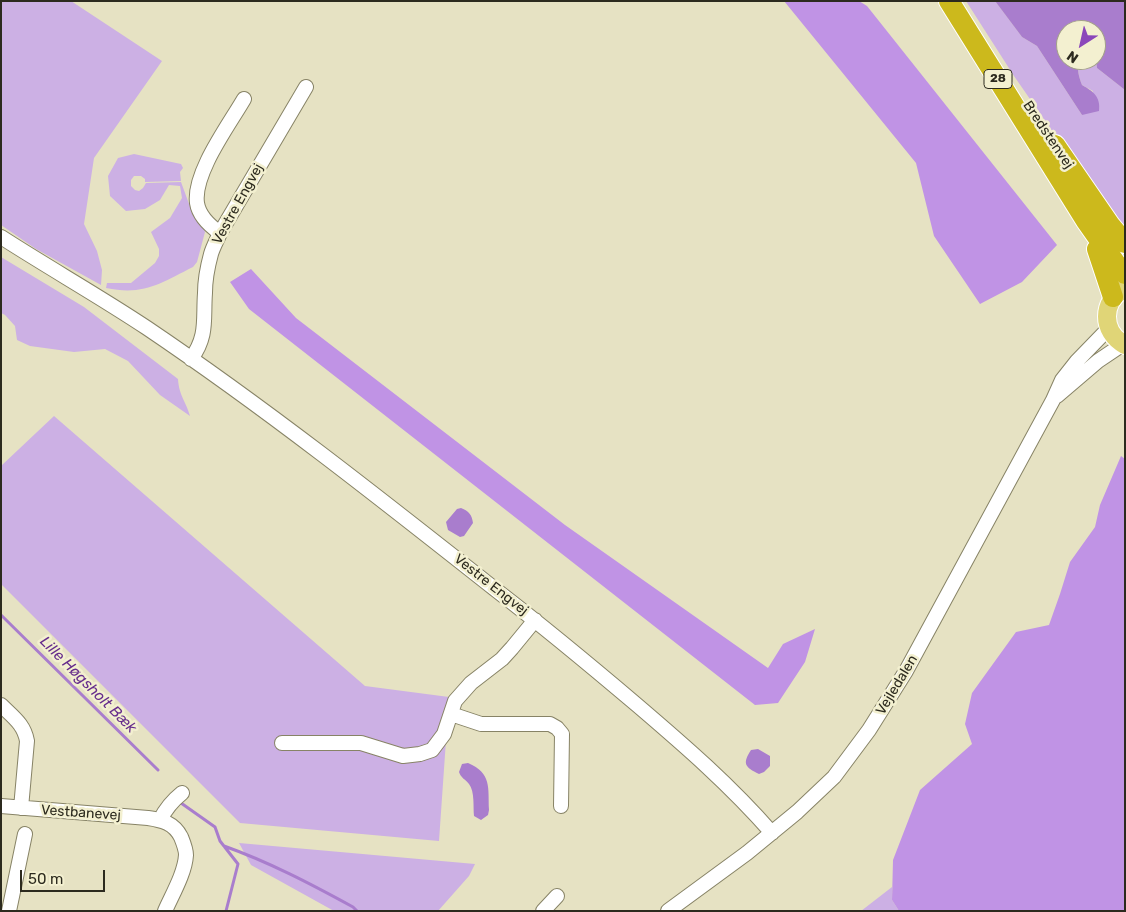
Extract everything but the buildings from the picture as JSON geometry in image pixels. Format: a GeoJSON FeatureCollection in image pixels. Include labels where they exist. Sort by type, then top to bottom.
{"type":"FeatureCollection","features":[{"type":"Feature","properties":{"kind":"highway","name":"Bredstenvej"},"geometry":{"type":"LineString","coordinates":[[949,1],[1086,221],[1125,274]]}},
{"type":"Feature","properties":{"kind":"highway","name":"Bredstenvej"},"geometry":{"type":"LineString","coordinates":[[955,1],[1110,225],[1125,243]]}},
{"type":"Feature","properties":{"kind":"highway","name":"Bredstenvej"},"geometry":{"type":"LineString","coordinates":[[1086,221],[1119,292]]}},
{"type":"Feature","properties":{"kind":"main road","name":"28"},"geometry":{"type":"LineString","coordinates":[[1109,328],[1108,309],[1119,292]]}},
{"type":"Feature","properties":{"kind":"main road"},"geometry":{"type":"LineString","coordinates":[[1109,328],[1112,335],[1124,345]]}},
{"type":"Feature","properties":{"kind":"street","name":"Vestre Engvej"},"geometry":{"type":"LineString","coordinates":[[191,359],[202,338],[205,320],[204,292],[210,255],[220,233],[306,86]]}},
{"type":"Feature","properties":{"kind":"street"},"geometry":{"type":"LineString","coordinates":[[220,233],[210,226],[202,216],[197,205],[197,198],[201,177],[208,158],[244,99]]}},
{"type":"Feature","properties":{"kind":"street","name":"Vestre Engvej"},"geometry":{"type":"LineString","coordinates":[[1,237],[39,262],[114,306],[191,359],[426,533],[535,620],[689,749],[733,791],[772,833]]}},
{"type":"Feature","properties":{"kind":"street","name":"Vejledalen"},"geometry":{"type":"LineString","coordinates":[[668,911],[748,853],[834,777],[869,730],[906,671],[1053,400],[1062,380],[1077,361],[1109,328]]}},
{"type":"Feature","properties":{"kind":"street","name":"Vejledalen"},"geometry":{"type":"LineString","coordinates":[[1053,400],[1092,366],[1124,345]]}},
{"type":"Feature","properties":{"kind":"street"},"geometry":{"type":"LineString","coordinates":[[282,743],[361,743],[403,756],[432,750],[444,734],[455,701],[471,683],[502,659],[535,620]]}},
{"type":"Feature","properties":{"kind":"street"},"geometry":{"type":"LineString","coordinates":[[1,705],[26,732],[27,741],[21,808]]}},
{"type":"Feature","properties":{"kind":"street"},"geometry":{"type":"LineString","coordinates":[[451,714],[481,724],[550,724],[557,728],[562,734],[561,806]]}},
{"type":"Feature","properties":{"kind":"street"},"geometry":{"type":"LineString","coordinates":[[160,820],[171,802],[182,793]]}},
{"type":"Feature","properties":{"kind":"street","name":"Vestbanevej"},"geometry":{"type":"LineString","coordinates":[[1,806],[148,818],[171,824],[184,843],[186,854],[184,867],[165,911]]}},
{"type":"Feature","properties":{"kind":"street"},"geometry":{"type":"LineString","coordinates":[[9,911],[7,887],[25,834]]}},
{"type":"Feature","properties":{"kind":"street"},"geometry":{"type":"LineString","coordinates":[[543,911],[557,896]]}},
{"type":"Feature","properties":{"kind":"shaded area"},"geometry":{"type":"Polygon","coordinates":[[[1,1],[71,1],[162,61],[94,158],[84,224],[97,251],[102,270],[101,285],[36,249],[1,225],[1,1]]]}},
{"type":"Feature","properties":{"kind":"shaded area"},"geometry":{"type":"Polygon","coordinates":[[[784,1],[859,1],[867,6],[1057,245],[1022,282],[980,304],[934,236],[916,163],[784,1]]]}},
{"type":"Feature","properties":{"kind":"shaded area"},"geometry":{"type":"Polygon","coordinates":[[[966,1],[995,1],[1022,37],[1037,46],[1082,115],[1093,91],[1082,85],[1078,70],[1100,70],[1125,90],[1125,233],[1111,216],[1014,76],[966,1]]]}},
{"type":"Feature","properties":{"kind":"shaded area"},"geometry":{"type":"Polygon","coordinates":[[[995,1],[1125,1],[1125,90],[1100,70],[1106,70],[1106,20],[1056,20],[1056,70],[1078,70],[1082,85],[1093,92],[1099,102],[1099,111],[1082,115],[1037,46],[1022,37],[995,1]]]}},
{"type":"Feature","properties":{"kind":"shaded area"},"geometry":{"type":"Polygon","coordinates":[[[134,154],[181,164],[183,168],[180,172],[181,181],[145,182],[145,179],[141,176],[134,176],[131,180],[131,186],[139,191],[146,183],[181,182],[192,212],[205,232],[197,262],[193,267],[152,287],[131,290],[106,288],[107,283],[131,283],[155,263],[159,256],[159,249],[151,232],[170,218],[182,198],[180,186],[169,185],[160,200],[145,209],[126,211],[110,196],[108,176],[118,158],[134,154]]]}},
{"type":"Feature","properties":{"kind":"shaded area"},"geometry":{"type":"Polygon","coordinates":[[[1,257],[84,307],[178,379],[190,416],[160,395],[128,361],[105,349],[74,352],[30,346],[17,340],[15,326],[1,313],[1,257]]]}},
{"type":"Feature","properties":{"kind":"shaded area"},"geometry":{"type":"Polygon","coordinates":[[[251,269],[296,318],[565,525],[768,668],[783,644],[815,629],[805,662],[778,703],[755,705],[249,309],[230,282],[251,269]]]}},
{"type":"Feature","properties":{"kind":"shaded area"},"geometry":{"type":"Polygon","coordinates":[[[54,416],[365,686],[449,697],[439,841],[240,823],[1,584],[1,466],[54,416]]]}},
{"type":"Feature","properties":{"kind":"shaded area"},"geometry":{"type":"Polygon","coordinates":[[[1121,456],[1125,459],[1125,911],[899,911],[892,900],[893,860],[920,790],[972,744],[965,724],[972,693],[1016,632],[1049,625],[1070,562],[1095,527],[1100,505],[1121,456]]]}},
{"type":"Feature","properties":{"kind":"shaded area"},"geometry":{"type":"Polygon","coordinates":[[[461,508],[470,514],[473,523],[464,536],[460,537],[448,530],[446,522],[457,509],[461,508]]]}},
{"type":"Feature","properties":{"kind":"shaded area"},"geometry":{"type":"Polygon","coordinates":[[[758,749],[770,756],[770,766],[759,774],[746,765],[746,759],[751,750],[758,749]]]}},
{"type":"Feature","properties":{"kind":"shaded area"},"geometry":{"type":"Polygon","coordinates":[[[468,763],[481,771],[487,782],[489,810],[488,815],[481,820],[474,816],[471,787],[459,772],[462,764],[468,763]]]}},
{"type":"Feature","properties":{"kind":"shaded area"},"geometry":{"type":"Polygon","coordinates":[[[239,843],[475,864],[469,876],[438,911],[334,911],[251,865],[239,843]]]}},
{"type":"Feature","properties":{"kind":"shaded area"},"geometry":{"type":"Polygon","coordinates":[[[892,887],[892,900],[899,911],[861,911],[892,887]]]}},
{"type":"Feature","properties":{"kind":"waterway","name":"Lille Høgsholt Bæk"},"geometry":{"type":"LineString","coordinates":[[1,615],[158,770]]}},
{"type":"Feature","properties":{"kind":"waterway","name":"Lille Høgsholt Bæk"},"geometry":{"type":"LineString","coordinates":[[181,803],[215,827],[220,841],[238,864],[226,911]]}},
{"type":"Feature","properties":{"kind":"waterway"},"geometry":{"type":"LineString","coordinates":[[224,846],[290,874],[353,907],[357,911]]}}]}
